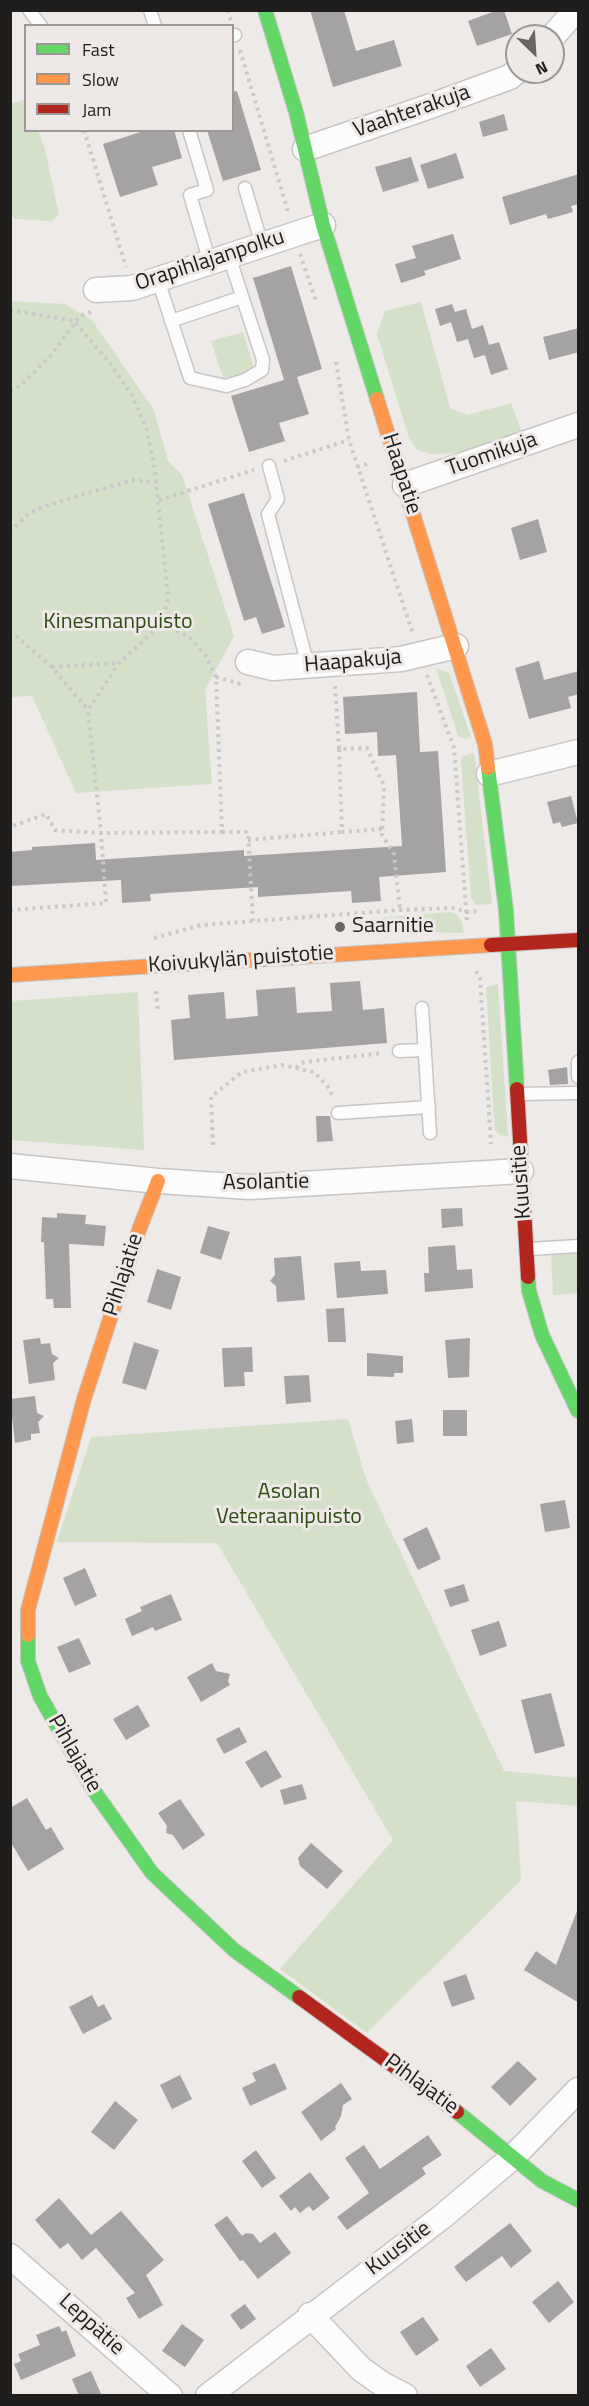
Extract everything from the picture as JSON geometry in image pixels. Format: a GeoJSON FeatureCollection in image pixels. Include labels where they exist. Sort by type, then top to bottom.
{"type":"FeatureCollection","features":[{"type":"Feature","properties":{"kind":"street","name":"Haapatie"},"geometry":{"type":"LineString","coordinates":[[265,10],[305,149],[323,225],[485,744],[506,910],[508,944]]}},
{"type":"Feature","properties":{"kind":"street"},"geometry":{"type":"LineString","coordinates":[[564,24],[576,10]]}},
{"type":"Feature","properties":{"kind":"street","name":"Vaahterakuja"},"geometry":{"type":"LineString","coordinates":[[305,149],[505,78]]}},
{"type":"Feature","properties":{"kind":"street","name":"Orapihlajanpolku"},"geometry":{"type":"LineString","coordinates":[[96,290],[132,288],[323,225]]}},
{"type":"Feature","properties":{"kind":"street","name":"Tuomikuja"},"geometry":{"type":"LineString","coordinates":[[405,485],[579,424]]}},
{"type":"Feature","properties":{"kind":"street","name":"Haapakuja"},"geometry":{"type":"LineString","coordinates":[[248,663],[273,668],[401,659],[456,646]]}},
{"type":"Feature","properties":{"kind":"street"},"geometry":{"type":"LineString","coordinates":[[489,774],[579,752]]}},
{"type":"Feature","properties":{"kind":"street","name":"Koivukylän puistotie"},"geometry":{"type":"LineString","coordinates":[[10,975],[579,940]]}},
{"type":"Feature","properties":{"kind":"street","name":"Kuusitie"},"geometry":{"type":"LineString","coordinates":[[508,944],[529,1291],[542,1335],[579,1411]]}},
{"type":"Feature","properties":{"kind":"street","name":"Asolantie"},"geometry":{"type":"LineString","coordinates":[[10,1166],[158,1181],[250,1187],[521,1171]]}},
{"type":"Feature","properties":{"kind":"street","name":"Pihlajatie"},"geometry":{"type":"LineString","coordinates":[[158,1181],[138,1230],[84,1399],[28,1610],[28,1661],[37,1687],[94,1791],[152,1873],[234,1950],[514,2156],[542,2181],[579,2200]]}},
{"type":"Feature","properties":{"kind":"street","name":"Kuusitie"},"geometry":{"type":"LineString","coordinates":[[208,2396],[310,2315],[443,2216],[514,2156],[579,2090]]}},
{"type":"Feature","properties":{"kind":"street","name":"Leppätie"},"geometry":{"type":"LineString","coordinates":[[10,2256],[170,2396]]}},
{"type":"Feature","properties":{"kind":"street"},"geometry":{"type":"LineString","coordinates":[[310,2315],[361,2369],[382,2384],[405,2396]]}},
{"type":"Feature","properties":{"kind":"lane"},"geometry":{"type":"LineString","coordinates":[[29,10],[40,24]]}},
{"type":"Feature","properties":{"kind":"lane"},"geometry":{"type":"LineString","coordinates":[[158,280],[190,378],[226,386],[245,380],[262,370],[263,360],[242,297],[219,259],[190,195],[207,190],[190,132]]}},
{"type":"Feature","properties":{"kind":"lane"},"geometry":{"type":"LineString","coordinates":[[245,188],[262,245]]}},
{"type":"Feature","properties":{"kind":"lane"},"geometry":{"type":"LineString","coordinates":[[171,321],[242,297]]}},
{"type":"Feature","properties":{"kind":"lane"},"geometry":{"type":"LineString","coordinates":[[268,466],[278,499],[268,514],[308,666]]}},
{"type":"Feature","properties":{"kind":"lane"},"geometry":{"type":"LineString","coordinates":[[422,1008],[430,1133]]}},
{"type":"Feature","properties":{"kind":"lane"},"geometry":{"type":"LineString","coordinates":[[399,1051],[425,1050]]}},
{"type":"Feature","properties":{"kind":"lane"},"geometry":{"type":"LineString","coordinates":[[579,1062],[579,1077]]}},
{"type":"Feature","properties":{"kind":"lane"},"geometry":{"type":"LineString","coordinates":[[516,1094],[579,1093]]}},
{"type":"Feature","properties":{"kind":"lane"},"geometry":{"type":"LineString","coordinates":[[338,1113],[429,1107]]}},
{"type":"Feature","properties":{"kind":"lane"},"geometry":{"type":"LineString","coordinates":[[526,1249],[579,1246]]}},
{"type":"Feature","properties":{"kind":"path"},"geometry":{"type":"LineString","coordinates":[[234,36],[317,303]]}},
{"type":"Feature","properties":{"kind":"path"},"geometry":{"type":"LineString","coordinates":[[85,132],[132,288]]}},
{"type":"Feature","properties":{"kind":"path"},"geometry":{"type":"LineString","coordinates":[[10,310],[74,321],[109,362],[131,394],[147,430],[157,482],[168,597],[162,624],[119,663],[88,710]]}},
{"type":"Feature","properties":{"kind":"path"},"geometry":{"type":"LineString","coordinates":[[335,356],[349,440],[419,655],[454,748],[471,964],[480,978],[491,1144],[487,1149]]}},
{"type":"Feature","properties":{"kind":"path"},"geometry":{"type":"LineString","coordinates":[[10,532],[29,513],[45,506],[132,480],[157,482]]}},
{"type":"Feature","properties":{"kind":"path"},"geometry":{"type":"LineString","coordinates":[[162,624],[188,636],[206,656],[216,677],[222,832]]}},
{"type":"Feature","properties":{"kind":"path"},"geometry":{"type":"LineString","coordinates":[[10,631],[52,667],[88,710],[106,903],[10,910]]}},
{"type":"Feature","properties":{"kind":"path"},"geometry":{"type":"LineString","coordinates":[[52,667],[119,663]]}},
{"type":"Feature","properties":{"kind":"path"},"geometry":{"type":"LineString","coordinates":[[334,678],[342,832]]}},
{"type":"Feature","properties":{"kind":"path"},"geometry":{"type":"LineString","coordinates":[[339,749],[367,748],[384,786],[382,835],[394,854],[400,910]]}},
{"type":"Feature","properties":{"kind":"path"},"geometry":{"type":"LineString","coordinates":[[10,827],[46,814],[55,830],[248,832],[253,921]]}},
{"type":"Feature","properties":{"kind":"path"},"geometry":{"type":"LineString","coordinates":[[248,840],[383,829]]}},
{"type":"Feature","properties":{"kind":"path"},"geometry":{"type":"LineString","coordinates":[[143,941],[201,925],[400,910],[454,908],[466,912],[506,910]]}},
{"type":"Feature","properties":{"kind":"path"},"geometry":{"type":"LineString","coordinates":[[296,1068],[304,1062],[399,1051]]}},
{"type":"Feature","properties":{"kind":"path"},"geometry":{"type":"LineString","coordinates":[[213,1145],[211,1097],[242,1072],[282,1065],[314,1072],[329,1088],[338,1113]]}},
{"type":"Feature","properties":{"kind":"path"},"geometry":{"type":"LineString","coordinates":[[491,1144],[519,1142]]}},
{"type":"Feature","properties":{"kind":"green space"},"geometry":{"type":"Polygon","coordinates":[[[24,99],[24,132],[38,132],[45,149],[59,215],[51,221],[15,219],[11,214],[11,104],[24,99]]]}},
{"type":"Feature","properties":{"kind":"green space","name":"Kinesmanpuisto"},"geometry":{"type":"Polygon","coordinates":[[[10,301],[65,304],[92,320],[154,410],[168,461],[182,475],[234,636],[205,690],[212,784],[76,793],[32,696],[11,697],[10,301]]]}},
{"type":"Feature","properties":{"kind":"green space"},"geometry":{"type":"Polygon","coordinates":[[[421,302],[450,408],[468,415],[511,403],[522,433],[457,453],[429,454],[416,449],[409,438],[377,334],[385,311],[421,302]]]}},
{"type":"Feature","properties":{"kind":"green space"},"geometry":{"type":"Polygon","coordinates":[[[243,332],[255,372],[223,378],[211,341],[243,332]]]}},
{"type":"Feature","properties":{"kind":"green space"},"geometry":{"type":"Polygon","coordinates":[[[436,668],[449,673],[471,737],[465,739],[458,736],[436,668]]]}},
{"type":"Feature","properties":{"kind":"green space"},"geometry":{"type":"Polygon","coordinates":[[[474,753],[492,904],[476,905],[471,898],[461,760],[463,756],[474,753]]]}},
{"type":"Feature","properties":{"kind":"green space"},"geometry":{"type":"Polygon","coordinates":[[[450,912],[456,914],[461,920],[464,933],[384,931],[383,918],[386,917],[450,912]]]}},
{"type":"Feature","properties":{"kind":"green space"},"geometry":{"type":"Polygon","coordinates":[[[498,984],[508,1136],[500,1135],[495,1131],[486,987],[498,984]]]}},
{"type":"Feature","properties":{"kind":"green space"},"geometry":{"type":"Polygon","coordinates":[[[138,992],[144,1150],[11,1140],[11,1001],[138,992]]]}},
{"type":"Feature","properties":{"kind":"green space"},"geometry":{"type":"Polygon","coordinates":[[[578,1250],[578,1293],[553,1295],[551,1252],[578,1250]]]}},
{"type":"Feature","properties":{"kind":"green space","name":"Asolan Veteraanipuisto"},"geometry":{"type":"Polygon","coordinates":[[[348,1419],[366,1479],[504,1771],[578,1778],[578,1806],[516,1801],[521,1880],[367,2033],[280,1969],[393,1840],[217,1543],[57,1542],[91,1437],[348,1419]]]}},
{"type":"Feature","properties":{"kind":"building"},"geometry":{"type":"Polygon","coordinates":[[[310,10],[344,10],[356,51],[394,40],[402,66],[333,87],[310,10]]]}},
{"type":"Feature","properties":{"kind":"building"},"geometry":{"type":"Polygon","coordinates":[[[504,10],[509,24],[505,24],[505,36],[477,46],[468,21],[504,10]]]}},
{"type":"Feature","properties":{"kind":"building"},"geometry":{"type":"Polygon","coordinates":[[[237,91],[261,170],[223,181],[208,132],[234,132],[234,92],[237,91]]]}},
{"type":"Feature","properties":{"kind":"building"},"geometry":{"type":"Polygon","coordinates":[[[504,114],[508,130],[483,137],[479,122],[504,114]]]}},
{"type":"Feature","properties":{"kind":"building"},"geometry":{"type":"Polygon","coordinates":[[[141,132],[175,132],[182,158],[152,167],[158,185],[120,197],[103,144],[141,132]]]}},
{"type":"Feature","properties":{"kind":"building"},"geometry":{"type":"Polygon","coordinates":[[[456,153],[464,178],[428,189],[420,165],[456,153]]]}},
{"type":"Feature","properties":{"kind":"building"},"geometry":{"type":"Polygon","coordinates":[[[411,157],[419,181],[383,192],[375,167],[411,157]]]}},
{"type":"Feature","properties":{"kind":"building"},"geometry":{"type":"Polygon","coordinates":[[[579,174],[579,204],[571,206],[573,212],[548,219],[546,214],[510,225],[502,197],[579,174]]]}},
{"type":"Feature","properties":{"kind":"building"},"geometry":{"type":"Polygon","coordinates":[[[453,234],[461,259],[424,271],[426,275],[401,283],[395,264],[416,258],[412,246],[453,234]]]}},
{"type":"Feature","properties":{"kind":"building"},"geometry":{"type":"Polygon","coordinates":[[[291,266],[322,369],[297,377],[309,414],[279,423],[285,441],[249,452],[231,396],[284,380],[253,278],[291,266]]]}},
{"type":"Feature","properties":{"kind":"building"},"geometry":{"type":"Polygon","coordinates":[[[452,304],[455,312],[466,309],[472,329],[483,325],[489,345],[499,342],[508,369],[491,375],[485,355],[474,358],[468,339],[457,342],[451,322],[440,326],[435,309],[452,304]]]}},
{"type":"Feature","properties":{"kind":"building"},"geometry":{"type":"Polygon","coordinates":[[[579,328],[579,352],[549,360],[543,337],[579,328]]]}},
{"type":"Feature","properties":{"kind":"building"},"geometry":{"type":"Polygon","coordinates":[[[244,493],[285,627],[262,634],[256,617],[244,621],[208,504],[244,493]]]}},
{"type":"Feature","properties":{"kind":"building"},"geometry":{"type":"Polygon","coordinates":[[[538,519],[547,552],[520,560],[511,528],[538,519]]]}},
{"type":"Feature","properties":{"kind":"building"},"geometry":{"type":"Polygon","coordinates":[[[539,661],[544,680],[579,671],[579,694],[568,697],[571,708],[529,719],[515,668],[539,661]]]}},
{"type":"Feature","properties":{"kind":"building"},"geometry":{"type":"Polygon","coordinates":[[[417,692],[420,752],[438,751],[446,872],[379,877],[381,901],[352,903],[351,891],[258,897],[258,887],[150,894],[151,901],[122,903],[121,880],[10,886],[10,852],[32,850],[32,847],[95,843],[96,860],[244,850],[244,856],[402,846],[396,755],[378,756],[377,732],[345,734],[343,697],[417,692]]]}},
{"type":"Feature","properties":{"kind":"building"},"geometry":{"type":"Polygon","coordinates":[[[571,796],[578,823],[562,827],[560,822],[553,824],[547,802],[571,796]]]}},
{"type":"Feature","properties":{"kind":"building"},"geometry":{"type":"Polygon","coordinates":[[[360,981],[363,1010],[384,1008],[387,1043],[174,1060],[171,1020],[190,1018],[188,995],[224,992],[226,1019],[258,1016],[256,990],[295,987],[297,1013],[332,1011],[330,983],[360,981]]]}},
{"type":"Feature","properties":{"kind":"building"},"geometry":{"type":"Polygon","coordinates":[[[567,1067],[568,1084],[550,1085],[548,1070],[567,1067]]]}},
{"type":"Feature","properties":{"kind":"building"},"geometry":{"type":"Polygon","coordinates":[[[316,1116],[330,1116],[333,1141],[317,1142],[316,1116]]]}},
{"type":"Feature","properties":{"kind":"building"},"geometry":{"type":"Polygon","coordinates":[[[462,1208],[463,1226],[442,1228],[441,1209],[462,1208]]]}},
{"type":"Feature","properties":{"kind":"building"},"geometry":{"type":"Polygon","coordinates":[[[57,1213],[86,1215],[85,1224],[106,1226],[104,1246],[69,1244],[71,1308],[54,1308],[53,1299],[46,1299],[44,1242],[41,1242],[42,1217],[57,1218],[57,1213]]]}},
{"type":"Feature","properties":{"kind":"building"},"geometry":{"type":"Polygon","coordinates":[[[208,1226],[230,1232],[221,1260],[200,1253],[208,1226]]]}},
{"type":"Feature","properties":{"kind":"building"},"geometry":{"type":"Polygon","coordinates":[[[455,1245],[457,1270],[472,1269],[473,1288],[425,1292],[424,1273],[429,1273],[428,1247],[455,1245]]]}},
{"type":"Feature","properties":{"kind":"building"},"geometry":{"type":"Polygon","coordinates":[[[301,1256],[305,1300],[277,1302],[276,1286],[270,1281],[275,1275],[274,1258],[301,1256]]]}},
{"type":"Feature","properties":{"kind":"building"},"geometry":{"type":"Polygon","coordinates":[[[360,1261],[361,1271],[386,1270],[388,1294],[337,1298],[334,1263],[360,1261]]]}},
{"type":"Feature","properties":{"kind":"building"},"geometry":{"type":"Polygon","coordinates":[[[157,1269],[181,1277],[171,1310],[147,1302],[157,1269]]]}},
{"type":"Feature","properties":{"kind":"building"},"geometry":{"type":"Polygon","coordinates":[[[344,1308],[346,1342],[328,1342],[326,1309],[344,1308]]]}},
{"type":"Feature","properties":{"kind":"building"},"geometry":{"type":"Polygon","coordinates":[[[40,1338],[41,1344],[50,1343],[52,1354],[59,1358],[53,1363],[55,1380],[29,1384],[23,1340],[40,1338]]]}},
{"type":"Feature","properties":{"kind":"building"},"geometry":{"type":"Polygon","coordinates":[[[470,1338],[469,1377],[448,1378],[445,1340],[470,1338]]]}},
{"type":"Feature","properties":{"kind":"building"},"geometry":{"type":"Polygon","coordinates":[[[134,1342],[159,1350],[146,1390],[122,1383],[134,1342]]]}},
{"type":"Feature","properties":{"kind":"building"},"geometry":{"type":"Polygon","coordinates":[[[252,1347],[253,1372],[244,1372],[245,1386],[224,1387],[222,1348],[252,1347]]]}},
{"type":"Feature","properties":{"kind":"building"},"geometry":{"type":"Polygon","coordinates":[[[367,1353],[403,1356],[403,1373],[394,1373],[394,1377],[367,1376],[367,1353]]]}},
{"type":"Feature","properties":{"kind":"building"},"geometry":{"type":"Polygon","coordinates":[[[309,1375],[311,1402],[286,1404],[284,1376],[309,1375]]]}},
{"type":"Feature","properties":{"kind":"building"},"geometry":{"type":"Polygon","coordinates":[[[35,1396],[37,1413],[44,1416],[38,1422],[40,1433],[31,1434],[31,1440],[15,1443],[10,1399],[35,1396]]]}},
{"type":"Feature","properties":{"kind":"building"},"geometry":{"type":"Polygon","coordinates":[[[443,1410],[467,1410],[467,1436],[443,1436],[443,1410]]]}},
{"type":"Feature","properties":{"kind":"building"},"geometry":{"type":"Polygon","coordinates":[[[412,1419],[414,1442],[397,1444],[395,1421],[412,1419]]]}},
{"type":"Feature","properties":{"kind":"building"},"geometry":{"type":"Polygon","coordinates":[[[565,1500],[570,1528],[545,1532],[540,1504],[565,1500]]]}},
{"type":"Feature","properties":{"kind":"building"},"geometry":{"type":"Polygon","coordinates":[[[427,1527],[441,1559],[418,1570],[403,1539],[427,1527]]]}},
{"type":"Feature","properties":{"kind":"building"},"geometry":{"type":"Polygon","coordinates":[[[85,1568],[97,1596],[75,1606],[63,1578],[85,1568]]]}},
{"type":"Feature","properties":{"kind":"building"},"geometry":{"type":"Polygon","coordinates":[[[464,1584],[469,1601],[450,1607],[444,1590],[464,1584]]]}},
{"type":"Feature","properties":{"kind":"building"},"geometry":{"type":"Polygon","coordinates":[[[171,1594],[182,1620],[155,1631],[153,1627],[132,1636],[125,1619],[142,1611],[140,1607],[171,1594]]]}},
{"type":"Feature","properties":{"kind":"building"},"geometry":{"type":"Polygon","coordinates":[[[499,1621],[507,1646],[480,1656],[471,1630],[499,1621]]]}},
{"type":"Feature","properties":{"kind":"building"},"geometry":{"type":"Polygon","coordinates":[[[79,1638],[91,1664],[69,1673],[57,1647],[79,1638]]]}},
{"type":"Feature","properties":{"kind":"building"},"geometry":{"type":"Polygon","coordinates":[[[212,1663],[216,1671],[230,1674],[228,1681],[230,1685],[201,1702],[187,1677],[212,1663]]]}},
{"type":"Feature","properties":{"kind":"building"},"geometry":{"type":"Polygon","coordinates":[[[551,1693],[565,1746],[535,1754],[521,1700],[551,1693]]]}},
{"type":"Feature","properties":{"kind":"building"},"geometry":{"type":"Polygon","coordinates":[[[138,1705],[150,1726],[126,1740],[113,1719],[138,1705]]]}},
{"type":"Feature","properties":{"kind":"building"},"geometry":{"type":"Polygon","coordinates":[[[239,1727],[247,1742],[224,1754],[216,1739],[239,1727]]]}},
{"type":"Feature","properties":{"kind":"building"},"geometry":{"type":"Polygon","coordinates":[[[266,1750],[282,1777],[261,1788],[245,1762],[266,1750]]]}},
{"type":"Feature","properties":{"kind":"building"},"geometry":{"type":"Polygon","coordinates":[[[302,1784],[307,1799],[284,1805],[280,1790],[302,1784]]]}},
{"type":"Feature","properties":{"kind":"building"},"geometry":{"type":"Polygon","coordinates":[[[27,1798],[46,1830],[51,1827],[64,1849],[28,1871],[10,1841],[10,1808],[27,1798]]]}},
{"type":"Feature","properties":{"kind":"building"},"geometry":{"type":"Polygon","coordinates":[[[180,1799],[205,1835],[183,1850],[173,1835],[166,1833],[167,1826],[158,1813],[180,1799]]]}},
{"type":"Feature","properties":{"kind":"building"},"geometry":{"type":"Polygon","coordinates":[[[311,1843],[343,1871],[327,1889],[300,1866],[298,1858],[311,1843]]]}},
{"type":"Feature","properties":{"kind":"building"},"geometry":{"type":"Polygon","coordinates":[[[577,1911],[579,1911],[579,2003],[524,1970],[536,1951],[556,1965],[577,1911]]]}},
{"type":"Feature","properties":{"kind":"building"},"geometry":{"type":"Polygon","coordinates":[[[466,1974],[475,1999],[452,2007],[443,1982],[466,1974]]]}},
{"type":"Feature","properties":{"kind":"building"},"geometry":{"type":"Polygon","coordinates":[[[92,1995],[98,2007],[104,2004],[112,2019],[83,2034],[69,2007],[92,1995]]]}},
{"type":"Feature","properties":{"kind":"building"},"geometry":{"type":"Polygon","coordinates":[[[518,2061],[537,2079],[510,2106],[491,2087],[518,2061]]]}},
{"type":"Feature","properties":{"kind":"building"},"geometry":{"type":"Polygon","coordinates":[[[275,2063],[287,2089],[250,2106],[242,2088],[256,2081],[252,2073],[275,2063]]]}},
{"type":"Feature","properties":{"kind":"building"},"geometry":{"type":"Polygon","coordinates":[[[180,2075],[192,2099],[172,2109],[160,2085],[180,2075]]]}},
{"type":"Feature","properties":{"kind":"building"},"geometry":{"type":"Polygon","coordinates":[[[341,2083],[352,2099],[343,2105],[336,2129],[321,2141],[301,2112],[341,2083]]]}},
{"type":"Feature","properties":{"kind":"building"},"geometry":{"type":"Polygon","coordinates":[[[115,2101],[138,2120],[114,2150],[91,2132],[115,2101]]]}},
{"type":"Feature","properties":{"kind":"building"},"geometry":{"type":"Polygon","coordinates":[[[428,2135],[442,2155],[422,2168],[426,2174],[347,2230],[337,2217],[369,2193],[345,2158],[364,2145],[380,2169],[428,2135]]]}},
{"type":"Feature","properties":{"kind":"building"},"geometry":{"type":"Polygon","coordinates":[[[256,2150],[276,2178],[262,2188],[242,2161],[256,2150]]]}},
{"type":"Feature","properties":{"kind":"building"},"geometry":{"type":"Polygon","coordinates":[[[310,2172],[330,2198],[313,2211],[309,2206],[300,2213],[295,2207],[291,2211],[279,2196],[310,2172]]]}},
{"type":"Feature","properties":{"kind":"building"},"geometry":{"type":"Polygon","coordinates":[[[59,2198],[91,2235],[121,2211],[164,2260],[146,2275],[163,2305],[139,2319],[126,2298],[135,2293],[96,2248],[82,2260],[68,2243],[60,2249],[35,2220],[59,2198]]]}},
{"type":"Feature","properties":{"kind":"building"},"geometry":{"type":"Polygon","coordinates":[[[227,2216],[242,2236],[246,2233],[253,2234],[260,2243],[275,2232],[291,2253],[258,2279],[243,2260],[240,2261],[214,2225],[227,2216]]]}},
{"type":"Feature","properties":{"kind":"building"},"geometry":{"type":"Polygon","coordinates":[[[510,2223],[532,2251],[511,2268],[502,2256],[466,2282],[454,2267],[510,2223]]]}},
{"type":"Feature","properties":{"kind":"building"},"geometry":{"type":"Polygon","coordinates":[[[558,2281],[574,2302],[549,2323],[532,2302],[558,2281]]]}},
{"type":"Feature","properties":{"kind":"building"},"geometry":{"type":"Polygon","coordinates":[[[245,2304],[256,2319],[241,2330],[230,2315],[245,2304]]]}},
{"type":"Feature","properties":{"kind":"building"},"geometry":{"type":"Polygon","coordinates":[[[423,2317],[439,2340],[416,2356],[400,2332],[423,2317]]]}},
{"type":"Feature","properties":{"kind":"building"},"geometry":{"type":"Polygon","coordinates":[[[182,2324],[204,2340],[185,2367],[162,2351],[182,2324]]]}},
{"type":"Feature","properties":{"kind":"building"},"geometry":{"type":"Polygon","coordinates":[[[59,2326],[62,2332],[66,2330],[76,2356],[21,2380],[14,2364],[21,2361],[18,2354],[40,2345],[36,2335],[59,2326]]]}},
{"type":"Feature","properties":{"kind":"building"},"geometry":{"type":"Polygon","coordinates":[[[491,2348],[506,2369],[480,2387],[466,2366],[491,2348]]]}},
{"type":"Feature","properties":{"kind":"building"},"geometry":{"type":"Polygon","coordinates":[[[91,2371],[102,2396],[79,2396],[72,2379],[91,2371]]]}},
{"type":"Feature","properties":{"kind":"traffic: fast"},"geometry":{"type":"LineString","coordinates":[[265,10],[296,112],[323,225],[377,399]]}},
{"type":"Feature","properties":{"kind":"traffic: fast"},"geometry":{"type":"LineString","coordinates":[[488,768],[506,910],[517,1089]]}},
{"type":"Feature","properties":{"kind":"traffic: fast"},"geometry":{"type":"LineString","coordinates":[[528,1277],[529,1291],[542,1335],[578,1411]]}},
{"type":"Feature","properties":{"kind":"traffic: fast"},"geometry":{"type":"LineString","coordinates":[[28,1635],[28,1661],[40,1696],[94,1791],[152,1873],[234,1950],[299,1997]]}},
{"type":"Feature","properties":{"kind":"traffic: fast"},"geometry":{"type":"LineString","coordinates":[[457,2112],[542,2181],[578,2200]]}},
{"type":"Feature","properties":{"kind":"traffic: slow"},"geometry":{"type":"LineString","coordinates":[[377,399],[485,744],[488,768]]}},
{"type":"Feature","properties":{"kind":"traffic: slow"},"geometry":{"type":"LineString","coordinates":[[10,975],[491,945]]}},
{"type":"Feature","properties":{"kind":"traffic: slow"},"geometry":{"type":"LineString","coordinates":[[28,1635],[28,1610],[84,1399],[139,1230],[158,1181]]}},
{"type":"Feature","properties":{"kind":"traffic: jam"},"geometry":{"type":"LineString","coordinates":[[491,945],[578,940]]}},
{"type":"Feature","properties":{"kind":"traffic: jam"},"geometry":{"type":"LineString","coordinates":[[517,1089],[528,1277]]}},
{"type":"Feature","properties":{"kind":"traffic: jam"},"geometry":{"type":"LineString","coordinates":[[299,1997],[457,2112]]}},
{"type":"Feature","properties":{"kind":"place","name":"Saarnitie"},"geometry":{"type":"Point","coordinates":[340,927]}}]}
